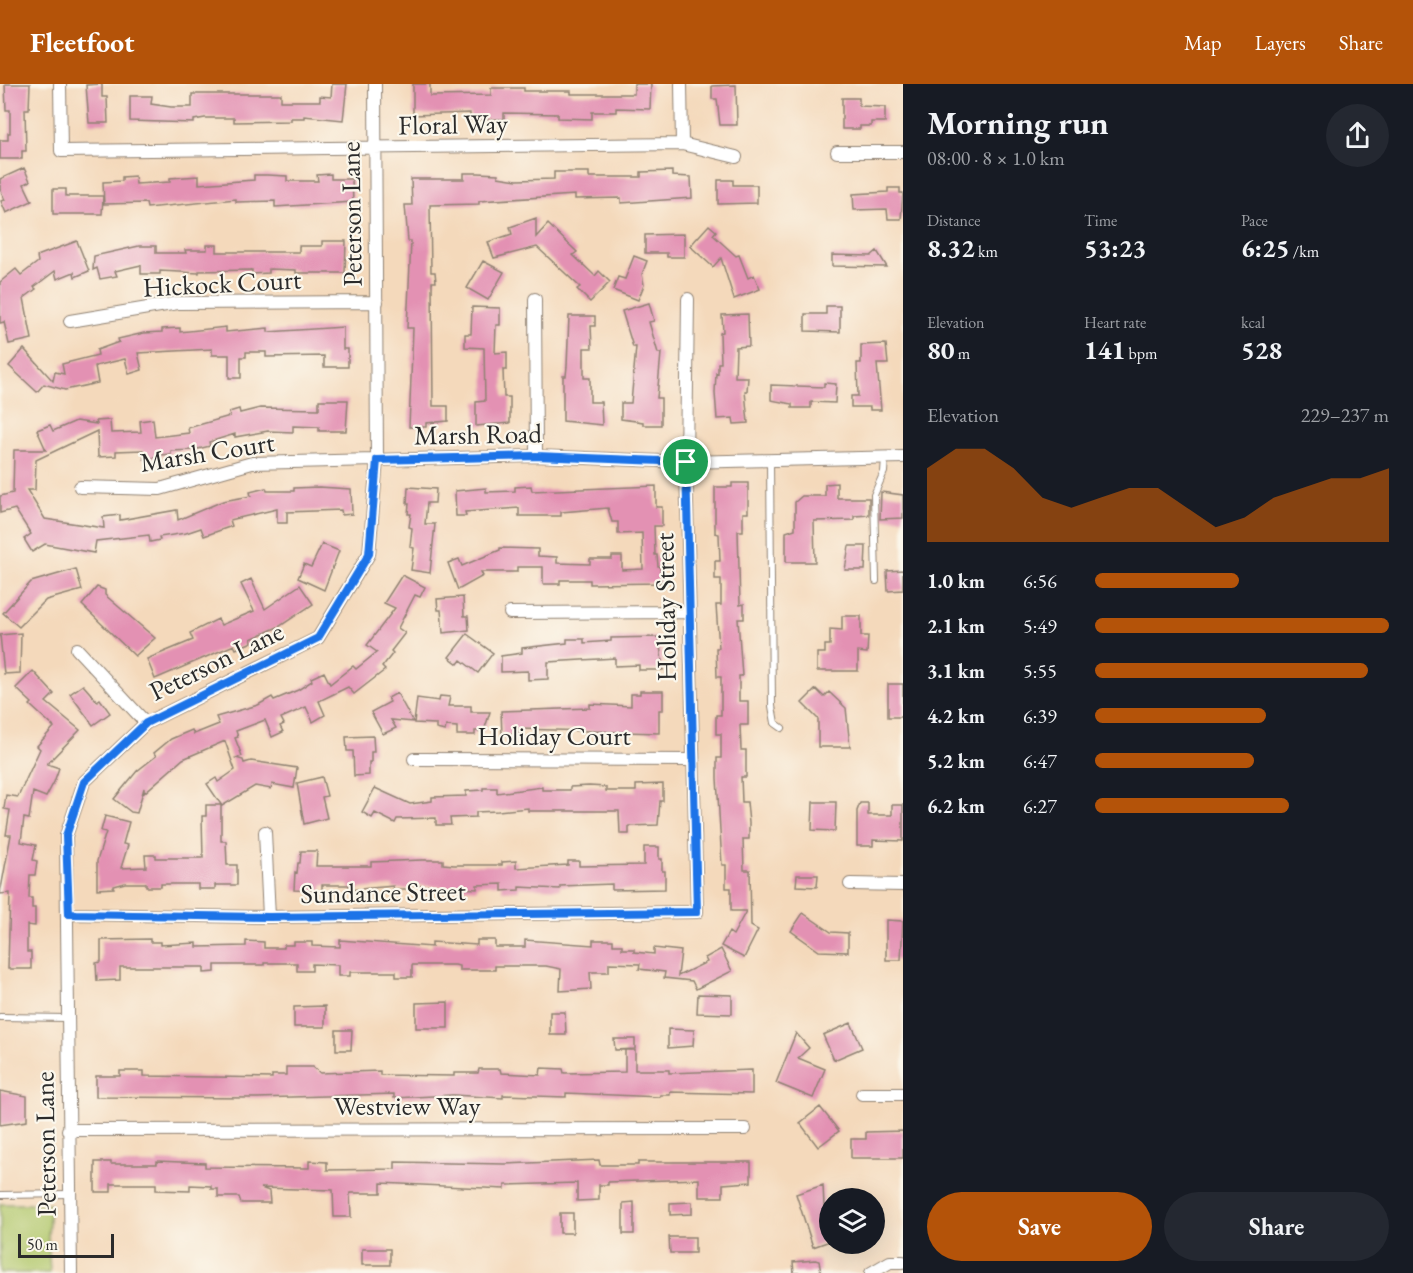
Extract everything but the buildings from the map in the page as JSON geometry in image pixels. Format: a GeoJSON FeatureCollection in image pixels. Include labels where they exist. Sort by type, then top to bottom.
{"type":"FeatureCollection","features":[{"type":"Feature","properties":{"kind":"street","name":"Floral Way"},"geometry":{"type":"LineString","coordinates":[[60,84],[61,151],[374,150],[682,144],[736,157]]}},
{"type":"Feature","properties":{"kind":"street","name":"Peterson Lane"},"geometry":{"type":"LineString","coordinates":[[71,1273],[67,1018],[69,914],[66,836],[84,782],[146,723],[318,638],[369,554],[377,460],[375,84]]}},
{"type":"Feature","properties":{"kind":"street"},"geometry":{"type":"LineString","coordinates":[[681,84],[682,144]]}},
{"type":"Feature","properties":{"kind":"street"},"geometry":{"type":"LineString","coordinates":[[837,152],[903,152]]}},
{"type":"Feature","properties":{"kind":"street"},"geometry":{"type":"LineString","coordinates":[[535,299],[536,456]]}},
{"type":"Feature","properties":{"kind":"street","name":"Holiday Street"},"geometry":{"type":"LineString","coordinates":[[688,299],[686,462],[688,612],[697,912]]}},
{"type":"Feature","properties":{"kind":"street","name":"Hickock Court"},"geometry":{"type":"LineString","coordinates":[[70,321],[178,303],[377,302]]}},
{"type":"Feature","properties":{"kind":"street","name":"Marsh Road"},"geometry":{"type":"LineString","coordinates":[[377,460],[536,456],[686,462],[903,457]]}},
{"type":"Feature","properties":{"kind":"street","name":"Marsh Court"},"geometry":{"type":"LineString","coordinates":[[80,487],[160,489],[252,463],[377,460]]}},
{"type":"Feature","properties":{"kind":"street"},"geometry":{"type":"LineString","coordinates":[[510,613],[688,612]]}},
{"type":"Feature","properties":{"kind":"street"},"geometry":{"type":"LineString","coordinates":[[77,649],[146,723]]}},
{"type":"Feature","properties":{"kind":"street","name":"Holiday Court"},"geometry":{"type":"LineString","coordinates":[[414,759],[693,760]]}},
{"type":"Feature","properties":{"kind":"street"},"geometry":{"type":"LineString","coordinates":[[265,832],[269,917]]}},
{"type":"Feature","properties":{"kind":"street"},"geometry":{"type":"LineString","coordinates":[[850,884],[903,885]]}},
{"type":"Feature","properties":{"kind":"street","name":"Sundance Street"},"geometry":{"type":"LineString","coordinates":[[69,914],[269,917],[697,912]]}},
{"type":"Feature","properties":{"kind":"street"},"geometry":{"type":"LineString","coordinates":[[862,1094],[903,1094]]}},
{"type":"Feature","properties":{"kind":"street","name":"Westview Way"},"geometry":{"type":"LineString","coordinates":[[68,1130],[745,1129]]}},
{"type":"Feature","properties":{"kind":"street"},"geometry":{"type":"LineString","coordinates":[[872,1273],[890,1262],[903,1262]]}},
{"type":"Feature","properties":{"kind":"lane"},"geometry":{"type":"LineString","coordinates":[[876,581],[874,495],[884,472],[886,457]]}},
{"type":"Feature","properties":{"kind":"lane"},"geometry":{"type":"LineString","coordinates":[[770,460],[772,706],[775,723],[782,728]]}},
{"type":"Feature","properties":{"kind":"lane"},"geometry":{"type":"LineString","coordinates":[[0,1017],[67,1018]]}},
{"type":"Feature","properties":{"kind":"lane"},"geometry":{"type":"LineString","coordinates":[[0,1195],[71,1194]]}},
{"type":"Feature","properties":{"kind":"green space"},"geometry":{"type":"Polygon","coordinates":[[[0,1204],[50,1204],[48,1237],[50,1273],[0,1273],[0,1204]]]}},
{"type":"Feature","properties":{"kind":"route"},"geometry":{"type":"LineString","coordinates":[[536,456],[686,462],[697,912],[269,917],[69,914],[66,836],[84,782],[146,723],[318,638],[369,554],[377,460],[536,456]]}}]}
